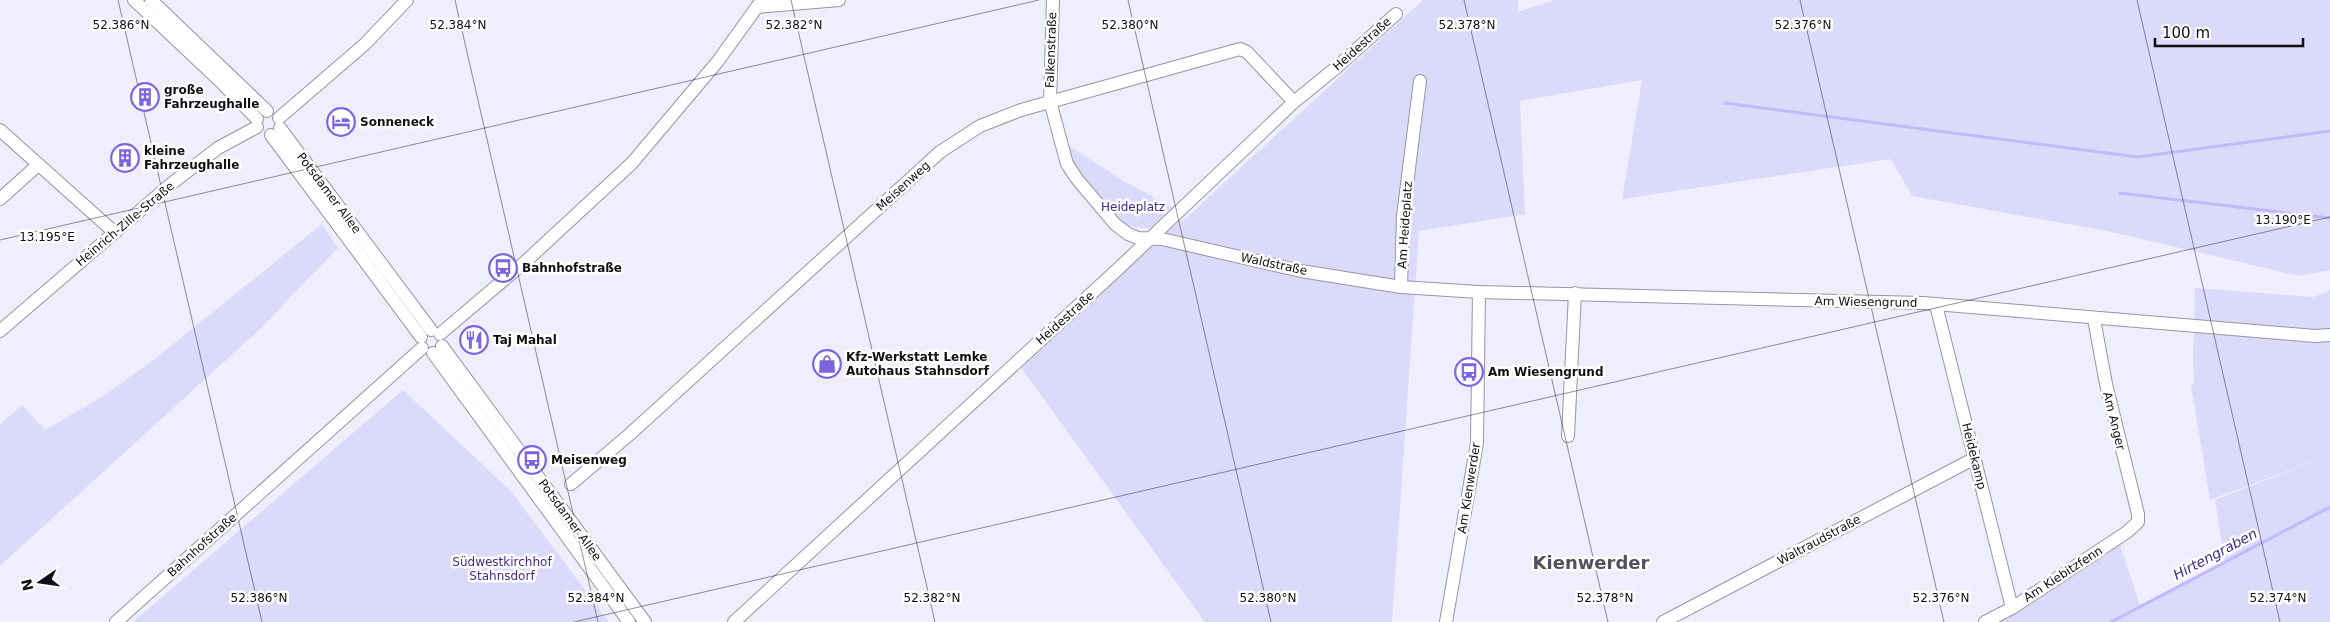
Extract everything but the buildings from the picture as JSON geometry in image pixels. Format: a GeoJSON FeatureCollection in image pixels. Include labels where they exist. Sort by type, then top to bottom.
{"type":"FeatureCollection","features":[{"type":"Feature","properties":{"kind":"street"},"geometry":{"type":"LineString","coordinates":[[134,0],[261,119]]}},
{"type":"Feature","properties":{"kind":"street"},"geometry":{"type":"LineString","coordinates":[[151,0],[261,119],[264,134],[277,127],[365,44],[406,0]]}},
{"type":"Feature","properties":{"kind":"street"},"geometry":{"type":"LineString","coordinates":[[760,3],[839,0]]}},
{"type":"Feature","properties":{"kind":"street","name":"Falkenstraße"},"geometry":{"type":"LineString","coordinates":[[1050,101],[1053,0]]}},
{"type":"Feature","properties":{"kind":"street","name":"Bahnhofstraße"},"geometry":{"type":"LineString","coordinates":[[116,622],[432,341],[525,262],[632,163],[718,61],[760,3]]}},
{"type":"Feature","properties":{"kind":"street","name":"Heidestraße"},"geometry":{"type":"LineString","coordinates":[[734,622],[1149,239],[1294,102],[1337,67],[1396,14]]}},
{"type":"Feature","properties":{"kind":"street","name":"Meisenweg"},"geometry":{"type":"LineString","coordinates":[[572,484],[638,428],[940,152],[980,126],[1050,101],[1240,49],[1247,52],[1294,102]]}},
{"type":"Feature","properties":{"kind":"street","name":"Am Heideplatz"},"geometry":{"type":"LineString","coordinates":[[1401,287],[1403,216],[1420,81]]}},
{"type":"Feature","properties":{"kind":"street"},"geometry":{"type":"LineString","coordinates":[[1050,101],[1067,164],[1077,179],[1115,224],[1128,234],[1149,239]]}},
{"type":"Feature","properties":{"kind":"street"},"geometry":{"type":"LineString","coordinates":[[261,119],[274,113],[277,127]]}},
{"type":"Feature","properties":{"kind":"street","name":"Heinrich-Zille-Straße"},"geometry":{"type":"LineString","coordinates":[[0,331],[114,232],[212,153],[261,119]]}},
{"type":"Feature","properties":{"kind":"street","name":"Potsdamer Allee"},"geometry":{"type":"LineString","coordinates":[[277,127],[432,341],[629,622]]}},
{"type":"Feature","properties":{"kind":"street"},"geometry":{"type":"LineString","coordinates":[[0,130],[114,232]]}},
{"type":"Feature","properties":{"kind":"street"},"geometry":{"type":"LineString","coordinates":[[0,199],[38,165]]}},
{"type":"Feature","properties":{"kind":"street","name":"Waldstraße"},"geometry":{"type":"LineString","coordinates":[[1149,239],[1162,239],[1301,271],[1401,287]]}},
{"type":"Feature","properties":{"kind":"street","name":"Am Wiesengrund"},"geometry":{"type":"LineString","coordinates":[[1401,287],[1479,292],[1574,293],[1936,305],[2094,319],[2330,335]]}},
{"type":"Feature","properties":{"kind":"street","name":"Am Kienwerder"},"geometry":{"type":"LineString","coordinates":[[1446,622],[1478,443],[1479,292]]}},
{"type":"Feature","properties":{"kind":"street"},"geometry":{"type":"LineString","coordinates":[[1568,436],[1574,293]]}},
{"type":"Feature","properties":{"kind":"street","name":"Heidekamp"},"geometry":{"type":"LineString","coordinates":[[1936,305],[2012,608]]}},
{"type":"Feature","properties":{"kind":"street","name":"Am Anger"},"geometry":{"type":"LineString","coordinates":[[2094,319],[2106,384],[2138,514],[2138,522]]}},
{"type":"Feature","properties":{"kind":"street","name":"Potsdamer Allee"},"geometry":{"type":"LineString","coordinates":[[432,341],[645,622]]}},
{"type":"Feature","properties":{"kind":"street","name":"Waltraudstraße"},"geometry":{"type":"LineString","coordinates":[[1663,622],[1975,458]]}},
{"type":"Feature","properties":{"kind":"street","name":"Am Kiebitzfenn"},"geometry":{"type":"LineString","coordinates":[[1985,622],[2012,608],[2127,532],[2138,522]]}},
{"type":"Feature","properties":{"kind":"green space"},"geometry":{"type":"Polygon","coordinates":[[[1423,0],[1518,0],[1518,12],[1554,0],[2330,0],[2330,270],[2299,276],[2112,232],[1912,196],[1891,159],[1622,199],[1642,80],[1520,101],[1525,214],[1419,231],[1392,622],[1205,622],[1017,362],[1149,239],[1186,218],[1423,0]]]}},
{"type":"Feature","properties":{"kind":"green space","name":"Heideplatz"},"geometry":{"type":"Polygon","coordinates":[[[1063,142],[1122,180],[1177,210],[1156,229],[1124,226],[1078,178],[1063,142]]]}},
{"type":"Feature","properties":{"kind":"green space"},"geometry":{"type":"Polygon","coordinates":[[[322,224],[338,248],[260,329],[0,566],[0,424],[22,405],[45,430],[100,398],[151,362],[322,224]]]}},
{"type":"Feature","properties":{"kind":"green space"},"geometry":{"type":"Polygon","coordinates":[[[2195,288],[2314,297],[2330,290],[2330,455],[2210,500],[2191,385],[2194,384],[2195,288]]]}},
{"type":"Feature","properties":{"kind":"green space","name":"Südwestkirchhof Stahnsdorf"},"geometry":{"type":"Polygon","coordinates":[[[403,390],[510,490],[609,622],[133,622],[403,390]]]}},
{"type":"Feature","properties":{"kind":"green space"},"geometry":{"type":"Polygon","coordinates":[[[2330,455],[2330,622],[1991,622],[2119,542],[2141,608],[2225,563],[2215,500],[2330,455]]]}},
{"type":"Feature","properties":{"kind":"waterway"},"geometry":{"type":"LineString","coordinates":[[1725,103],[2138,157],[2330,131]]}},
{"type":"Feature","properties":{"kind":"waterway","name":"Hirtengraben"},"geometry":{"type":"LineString","coordinates":[[2120,193],[2330,218]]}},
{"type":"Feature","properties":{"kind":"waterway","name":"Hirtengraben"},"geometry":{"type":"LineString","coordinates":[[2111,622],[2330,507]]}},
{"type":"Feature","properties":{"kind":"place","name":"große Fahrzeughalle"},"geometry":{"type":"Point","coordinates":[145,97]}},
{"type":"Feature","properties":{"kind":"place","name":"Sonneneck"},"geometry":{"type":"Point","coordinates":[341,122]}},
{"type":"Feature","properties":{"kind":"place","name":"kleine Fahrzeughalle"},"geometry":{"type":"Point","coordinates":[125,158]}},
{"type":"Feature","properties":{"kind":"place","name":"Bahnhofstraße"},"geometry":{"type":"Point","coordinates":[503,268]}},
{"type":"Feature","properties":{"kind":"place","name":"Taj Mahal"},"geometry":{"type":"Point","coordinates":[474,340]}},
{"type":"Feature","properties":{"kind":"place","name":"Kfz-Werkstatt Lemke Autohaus Stahnsdorf"},"geometry":{"type":"Point","coordinates":[827,364]}},
{"type":"Feature","properties":{"kind":"place","name":"Am Wiesengrund"},"geometry":{"type":"Point","coordinates":[1469,372]}},
{"type":"Feature","properties":{"kind":"place","name":"Meisenweg"},"geometry":{"type":"Point","coordinates":[532,460]}},
{"type":"Feature","properties":{"kind":"district","name":"Kienwerder"},"geometry":{"type":"Point","coordinates":[1591,562]}}]}
